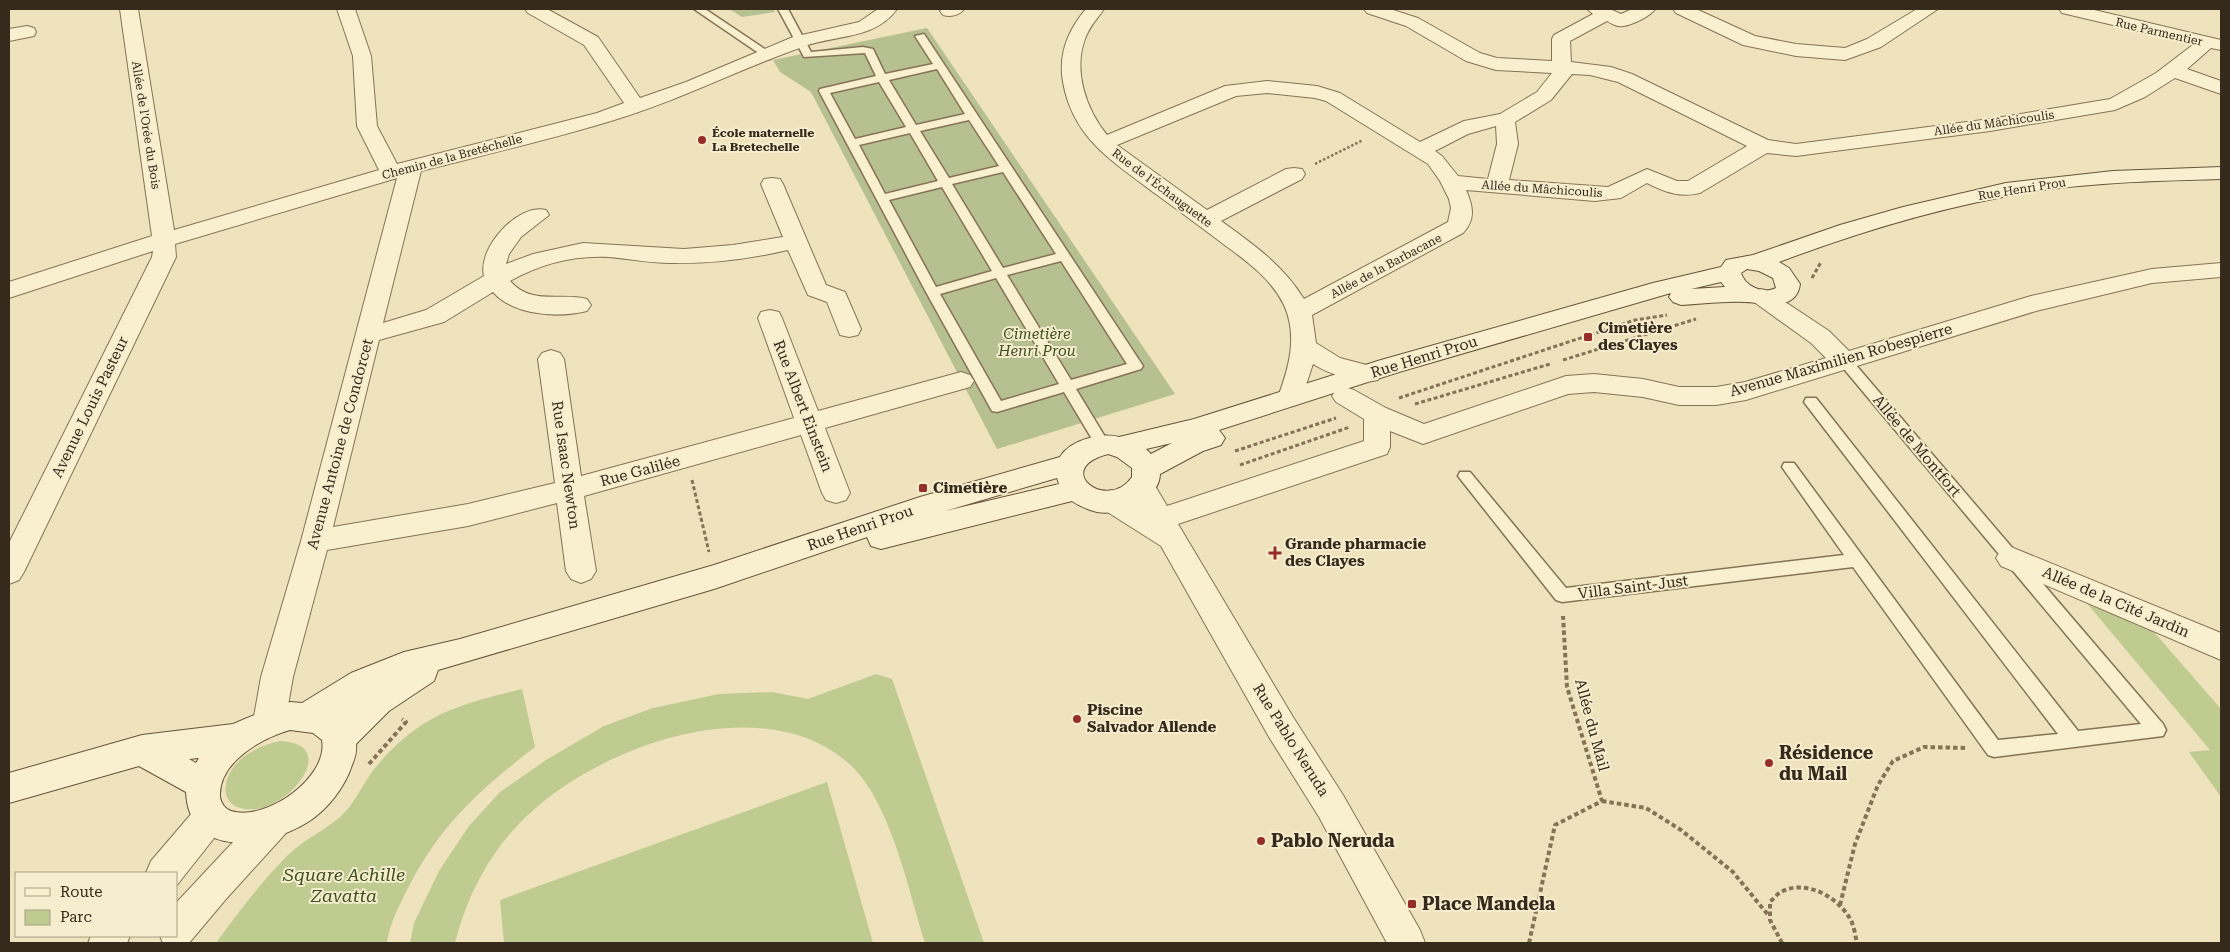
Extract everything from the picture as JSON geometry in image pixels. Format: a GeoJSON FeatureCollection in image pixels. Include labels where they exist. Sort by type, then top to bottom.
{"type":"FeatureCollection","features":[{"type":"Feature","properties":{"kind":"street","name":"Allée de l'Orée du Bois"},"geometry":{"type":"LineString","coordinates":[[128,9],[164,240]]}},
{"type":"Feature","properties":{"kind":"street"},"geometry":{"type":"LineString","coordinates":[[346,9],[362,56],[367,126],[401,170]]}},
{"type":"Feature","properties":{"kind":"street"},"geometry":{"type":"LineString","coordinates":[[534,9],[591,41],[636,106]]}},
{"type":"Feature","properties":{"kind":"street","name":"Chemin de la Bretéchelle"},"geometry":{"type":"LineString","coordinates":[[9,290],[164,240],[401,170],[513,142],[636,106],[770,56],[800,42],[866,26],[881,17],[888,9]]}},
{"type":"Feature","properties":{"kind":"street","name":"Rue de l'Échauguette"},"geometry":{"type":"LineString","coordinates":[[1095,9],[1079,33],[1071,58],[1072,91],[1080,111],[1103,144],[1276,275],[1291,295],[1299,312],[1305,348],[1298,378],[1291,397]]}},
{"type":"Feature","properties":{"kind":"street","name":"Allée du Mâchicoulis"},"geometry":{"type":"LineString","coordinates":[[1373,9],[1412,22],[1483,60],[1496,64],[1590,69],[1625,78],[1763,146],[1796,150],[1990,125],[2095,108],[2127,100],[2195,54],[2214,44]]}},
{"type":"Feature","properties":{"kind":"street"},"geometry":{"type":"LineString","coordinates":[[1420,150],[1467,126],[1494,119],[1504,120],[1544,96],[1562,74],[1561,39],[1602,11],[1621,21],[1646,9]]}},
{"type":"Feature","properties":{"kind":"street"},"geometry":{"type":"LineString","coordinates":[[1682,9],[1750,40],[1796,50],[1845,54],[1874,43],[1929,9]]}},
{"type":"Feature","properties":{"kind":"street","name":"Rue Parmentier"},"geometry":{"type":"LineString","coordinates":[[2068,9],[2214,44]]}},
{"type":"Feature","properties":{"kind":"street"},"geometry":{"type":"LineString","coordinates":[[2171,70],[2221,88]]}},
{"type":"Feature","properties":{"kind":"street","name":"Allée de la Barbacane"},"geometry":{"type":"LineString","coordinates":[[1103,144],[1232,90],[1248,87],[1317,92],[1333,97],[1435,160],[1451,182],[1462,210],[1460,224],[1447,234],[1299,312]]}},
{"type":"Feature","properties":{"kind":"street"},"geometry":{"type":"LineString","coordinates":[[1496,186],[1509,142],[1509,131],[1504,120]]}},
{"type":"Feature","properties":{"kind":"street","name":"Allée du Mâchicoulis"},"geometry":{"type":"LineString","coordinates":[[1451,182],[1613,193],[1647,175],[1673,188],[1692,188],[1763,146]]}},
{"type":"Feature","properties":{"kind":"street","name":"Avenue Antoine de Condorcet"},"geometry":{"type":"LineString","coordinates":[[270,722],[277,678],[369,334],[401,170]]}},
{"type":"Feature","properties":{"kind":"street","name":"Rue Henri Prou"},"geometry":{"type":"LineString","coordinates":[[1111,445],[1196,428],[1291,397],[1661,288],[1729,273],[1734,265],[1755,263],[1828,237],[1933,206],[2006,190],[2098,178],[2221,173]]}},
{"type":"Feature","properties":{"kind":"street"},"geometry":{"type":"LineString","coordinates":[[1205,220],[1294,174]]}},
{"type":"Feature","properties":{"kind":"street"},"geometry":{"type":"LineString","coordinates":[[772,184],[816,290],[837,297],[849,329]]}},
{"type":"Feature","properties":{"kind":"street"},"geometry":{"type":"LineString","coordinates":[[538,215],[514,231],[503,244],[495,257],[493,269],[496,280],[512,296],[530,303],[555,306],[579,305]]}},
{"type":"Feature","properties":{"kind":"street","name":"Rue Henri Prou"},"geometry":{"type":"LineString","coordinates":[[1143,477],[1194,444],[1341,407],[1614,312],[1689,296],[1778,297],[1787,291],[1788,284],[1801,258],[1828,237]]}},
{"type":"Feature","properties":{"kind":"street","name":"Avenue Louis Pasteur"},"geometry":{"type":"LineString","coordinates":[[9,572],[164,257],[164,240]]}},
{"type":"Feature","properties":{"kind":"street"},"geometry":{"type":"LineString","coordinates":[[369,334],[406,327],[436,316],[467,300],[513,270],[537,261],[573,252],[603,249],[666,256],[698,256],[733,253],[796,241]]}},
{"type":"Feature","properties":{"kind":"street"},"geometry":{"type":"LineString","coordinates":[[1755,263],[1775,269],[1788,284]]}},
{"type":"Feature","properties":{"kind":"street","name":"Avenue Maximilien Robespierre"},"geometry":{"type":"LineString","coordinates":[[1341,407],[1376,413],[1423,434],[1566,385],[1594,382],[1643,388],[1679,396],[1716,396],[1746,390],[2031,304],[2152,276],[2221,270]]}},
{"type":"Feature","properties":{"kind":"street","name":"Allée de Montfort"},"geometry":{"type":"LineString","coordinates":[[1729,273],[1734,284],[1820,337],[1844,360]]}},
{"type":"Feature","properties":{"kind":"street","name":"Allée de Montfort"},"geometry":{"type":"LineString","coordinates":[[1788,284],[1820,337]]}},
{"type":"Feature","properties":{"kind":"street","name":"Rue Albert Einstein"},"geometry":{"type":"LineString","coordinates":[[770,318],[836,493]]}},
{"type":"Feature","properties":{"kind":"street"},"geometry":{"type":"LineString","coordinates":[[1305,348],[1332,364],[1369,374]]}},
{"type":"Feature","properties":{"kind":"street","name":"Rue Isaac Newton"},"geometry":{"type":"LineString","coordinates":[[551,359],[581,572]]}},
{"type":"Feature","properties":{"kind":"street","name":"Rue Galilée"},"geometry":{"type":"LineString","coordinates":[[315,541],[468,515],[569,490],[961,382]]}},
{"type":"Feature","properties":{"kind":"street"},"geometry":{"type":"LineString","coordinates":[[1165,529],[1377,447],[1376,413]]}},
{"type":"Feature","properties":{"kind":"street"},"geometry":{"type":"LineString","coordinates":[[1111,445],[1137,455],[1143,477],[1129,496],[1112,501],[1098,501],[1085,497],[1072,477],[1084,449],[1111,445]]}},
{"type":"Feature","properties":{"kind":"street","name":"Rue Henri Prou"},"geometry":{"type":"LineString","coordinates":[[309,716],[362,683],[404,665],[460,652],[714,577],[920,508],[1072,477]]}},
{"type":"Feature","properties":{"kind":"street","name":"Rue Henri Prou"},"geometry":{"type":"LineString","coordinates":[[651,596],[1072,477]]}},
{"type":"Feature","properties":{"kind":"street","name":"Rue Pablo Neruda"},"geometry":{"type":"LineString","coordinates":[[1143,477],[1165,529],[1281,727],[1331,806],[1407,943]]}},
{"type":"Feature","properties":{"kind":"street","name":"Rue Pablo Neruda"},"geometry":{"type":"LineString","coordinates":[[1112,501],[1165,529]]}},
{"type":"Feature","properties":{"kind":"street","name":"Allée de la Cité Jardin"},"geometry":{"type":"LineString","coordinates":[[2011,558],[2221,647]]}},
{"type":"Feature","properties":{"kind":"street","name":"Rue Henri Prou"},"geometry":{"type":"LineString","coordinates":[[339,739],[357,718],[379,700],[460,652]]}},
{"type":"Feature","properties":{"kind":"street"},"geometry":{"type":"LineString","coordinates":[[142,750],[207,801],[222,825],[237,828],[255,828],[298,811],[318,794],[332,776],[340,756],[339,739],[333,728],[323,720],[309,716],[290,716],[270,722],[239,738],[223,753],[211,769],[207,801],[165,872]]}},
{"type":"Feature","properties":{"kind":"street"},"geometry":{"type":"LineString","coordinates":[[9,788],[142,750],[239,738]]}},
{"type":"Feature","properties":{"kind":"street"},"geometry":{"type":"LineString","coordinates":[[178,929],[213,886],[274,822]]}},
{"type":"Feature","properties":{"kind":"lane"},"geometry":{"type":"LineString","coordinates":[[699,9],[770,56]]}},
{"type":"Feature","properties":{"kind":"lane"},"geometry":{"type":"LineString","coordinates":[[783,9],[808,55],[866,50],[870,54],[882,78],[1068,386],[1111,445]]}},
{"type":"Feature","properties":{"kind":"lane"},"geometry":{"type":"LineString","coordinates":[[920,36],[1136,366],[997,406],[932,292],[824,91],[938,66]]}},
{"type":"Feature","properties":{"kind":"lane"},"geometry":{"type":"LineString","coordinates":[[852,143],[971,116]]}},
{"type":"Feature","properties":{"kind":"lane"},"geometry":{"type":"LineString","coordinates":[[882,198],[1005,168]]}},
{"type":"Feature","properties":{"kind":"lane"},"geometry":{"type":"LineString","coordinates":[[932,292],[1063,256]]}},
{"type":"Feature","properties":{"kind":"lane","name":"Allée de Montfort"},"geometry":{"type":"LineString","coordinates":[[1844,360],[2157,730],[2074,740]]}},
{"type":"Feature","properties":{"kind":"lane"},"geometry":{"type":"LineString","coordinates":[[1811,402],[2074,740]]}},
{"type":"Feature","properties":{"kind":"lane"},"geometry":{"type":"LineString","coordinates":[[1789,467],[1994,749],[2074,740]]}},
{"type":"Feature","properties":{"kind":"lane","name":"Villa Saint-Just"},"geometry":{"type":"LineString","coordinates":[[1465,476],[1562,595],[1857,560]]}},
{"type":"Feature","properties":{"kind":"path"},"geometry":{"type":"LineString","coordinates":[[1294,174],[1386,129]]}},
{"type":"Feature","properties":{"kind":"path"},"geometry":{"type":"LineString","coordinates":[[1812,283],[1812,277],[1825,259]]}},
{"type":"Feature","properties":{"kind":"path"},"geometry":{"type":"LineString","coordinates":[[1237,466],[1376,413],[1635,320],[1670,314]]}},
{"type":"Feature","properties":{"kind":"path"},"geometry":{"type":"LineString","coordinates":[[1407,407],[1700,318]]}},
{"type":"Feature","properties":{"kind":"path"},"geometry":{"type":"LineString","coordinates":[[1229,452],[1341,407]]}},
{"type":"Feature","properties":{"kind":"path"},"geometry":{"type":"LineString","coordinates":[[686,458],[714,577]]}},
{"type":"Feature","properties":{"kind":"path","name":"Allée du Mail"},"geometry":{"type":"LineString","coordinates":[[1562,595],[1567,687],[1602,800]]}},
{"type":"Feature","properties":{"kind":"path"},"geometry":{"type":"LineString","coordinates":[[1840,905],[1854,844],[1878,785],[1893,761],[1924,747],[1994,749]]}},
{"type":"Feature","properties":{"kind":"path"},"geometry":{"type":"LineString","coordinates":[[1529,943],[1555,824],[1602,800],[1646,808],[1681,830],[1733,872],[1769,916]]}},
{"type":"Feature","properties":{"kind":"path"},"geometry":{"type":"LineString","coordinates":[[1782,943],[1772,926],[1769,916],[1770,903],[1776,894],[1786,888],[1798,886],[1812,888],[1827,895],[1840,905],[1856,930],[1857,943]]}},
{"type":"Feature","properties":{"kind":"green space"},"geometry":{"type":"Polygon","coordinates":[[[729,9],[773,9],[775,12],[742,17],[729,9]]]}},
{"type":"Feature","properties":{"kind":"green space","name":"Cimetière Henri Prou"},"geometry":{"type":"Polygon","coordinates":[[[927,28],[1175,394],[997,449],[811,92],[780,72],[773,60],[927,28]]]}},
{"type":"Feature","properties":{"kind":"green space"},"geometry":{"type":"Polygon","coordinates":[[[2059,570],[2120,593],[2221,709],[2221,797],[2189,752],[2210,750],[2059,570]]]}},
{"type":"Feature","properties":{"kind":"green space"},"geometry":{"type":"Polygon","coordinates":[[[876,674],[892,679],[984,943],[925,943],[904,871],[886,821],[875,798],[862,778],[847,762],[810,740],[767,729],[721,728],[674,737],[628,752],[585,774],[547,799],[516,827],[486,867],[471,896],[455,943],[410,943],[414,923],[439,871],[469,826],[500,792],[546,760],[604,726],[653,708],[719,694],[772,692],[808,699],[876,674]]]}},
{"type":"Feature","properties":{"kind":"green space","name":"Square Achille Zavatta"},"geometry":{"type":"Polygon","coordinates":[[[522,689],[535,747],[478,794],[447,828],[419,867],[392,923],[387,943],[216,943],[278,865],[294,850],[346,812],[375,768],[408,735],[424,723],[441,714],[478,701],[522,689]]]}},
{"type":"Feature","properties":{"kind":"green space"},"geometry":{"type":"Polygon","coordinates":[[[280,741],[298,745],[307,752],[308,763],[304,775],[284,797],[270,805],[257,809],[244,809],[235,806],[229,800],[226,793],[226,784],[234,766],[251,752],[265,745],[280,741]]]}},
{"type":"Feature","properties":{"kind":"green space"},"geometry":{"type":"Polygon","coordinates":[[[827,782],[873,943],[504,943],[500,900],[827,782]]]}},
{"type":"Feature","properties":{"kind":"place","name":"École maternelle La Bretechelle"},"geometry":{"type":"Point","coordinates":[702,140]}},
{"type":"Feature","properties":{"kind":"place","name":"Cimetière des Clayes"},"geometry":{"type":"Point","coordinates":[1588,337]}},
{"type":"Feature","properties":{"kind":"place","name":"Cimetière"},"geometry":{"type":"Point","coordinates":[923,488]}},
{"type":"Feature","properties":{"kind":"place","name":"Grande pharmacie des Clayes"},"geometry":{"type":"Point","coordinates":[1275,553]}},
{"type":"Feature","properties":{"kind":"place","name":"Piscine Salvador Allende"},"geometry":{"type":"Point","coordinates":[1077,719]}},
{"type":"Feature","properties":{"kind":"place","name":"Résidence du Mail"},"geometry":{"type":"Point","coordinates":[1769,763]}},
{"type":"Feature","properties":{"kind":"place","name":"Pablo Neruda"},"geometry":{"type":"Point","coordinates":[1261,841]}},
{"type":"Feature","properties":{"kind":"place","name":"Place Mandela"},"geometry":{"type":"Point","coordinates":[1412,904]}}]}
